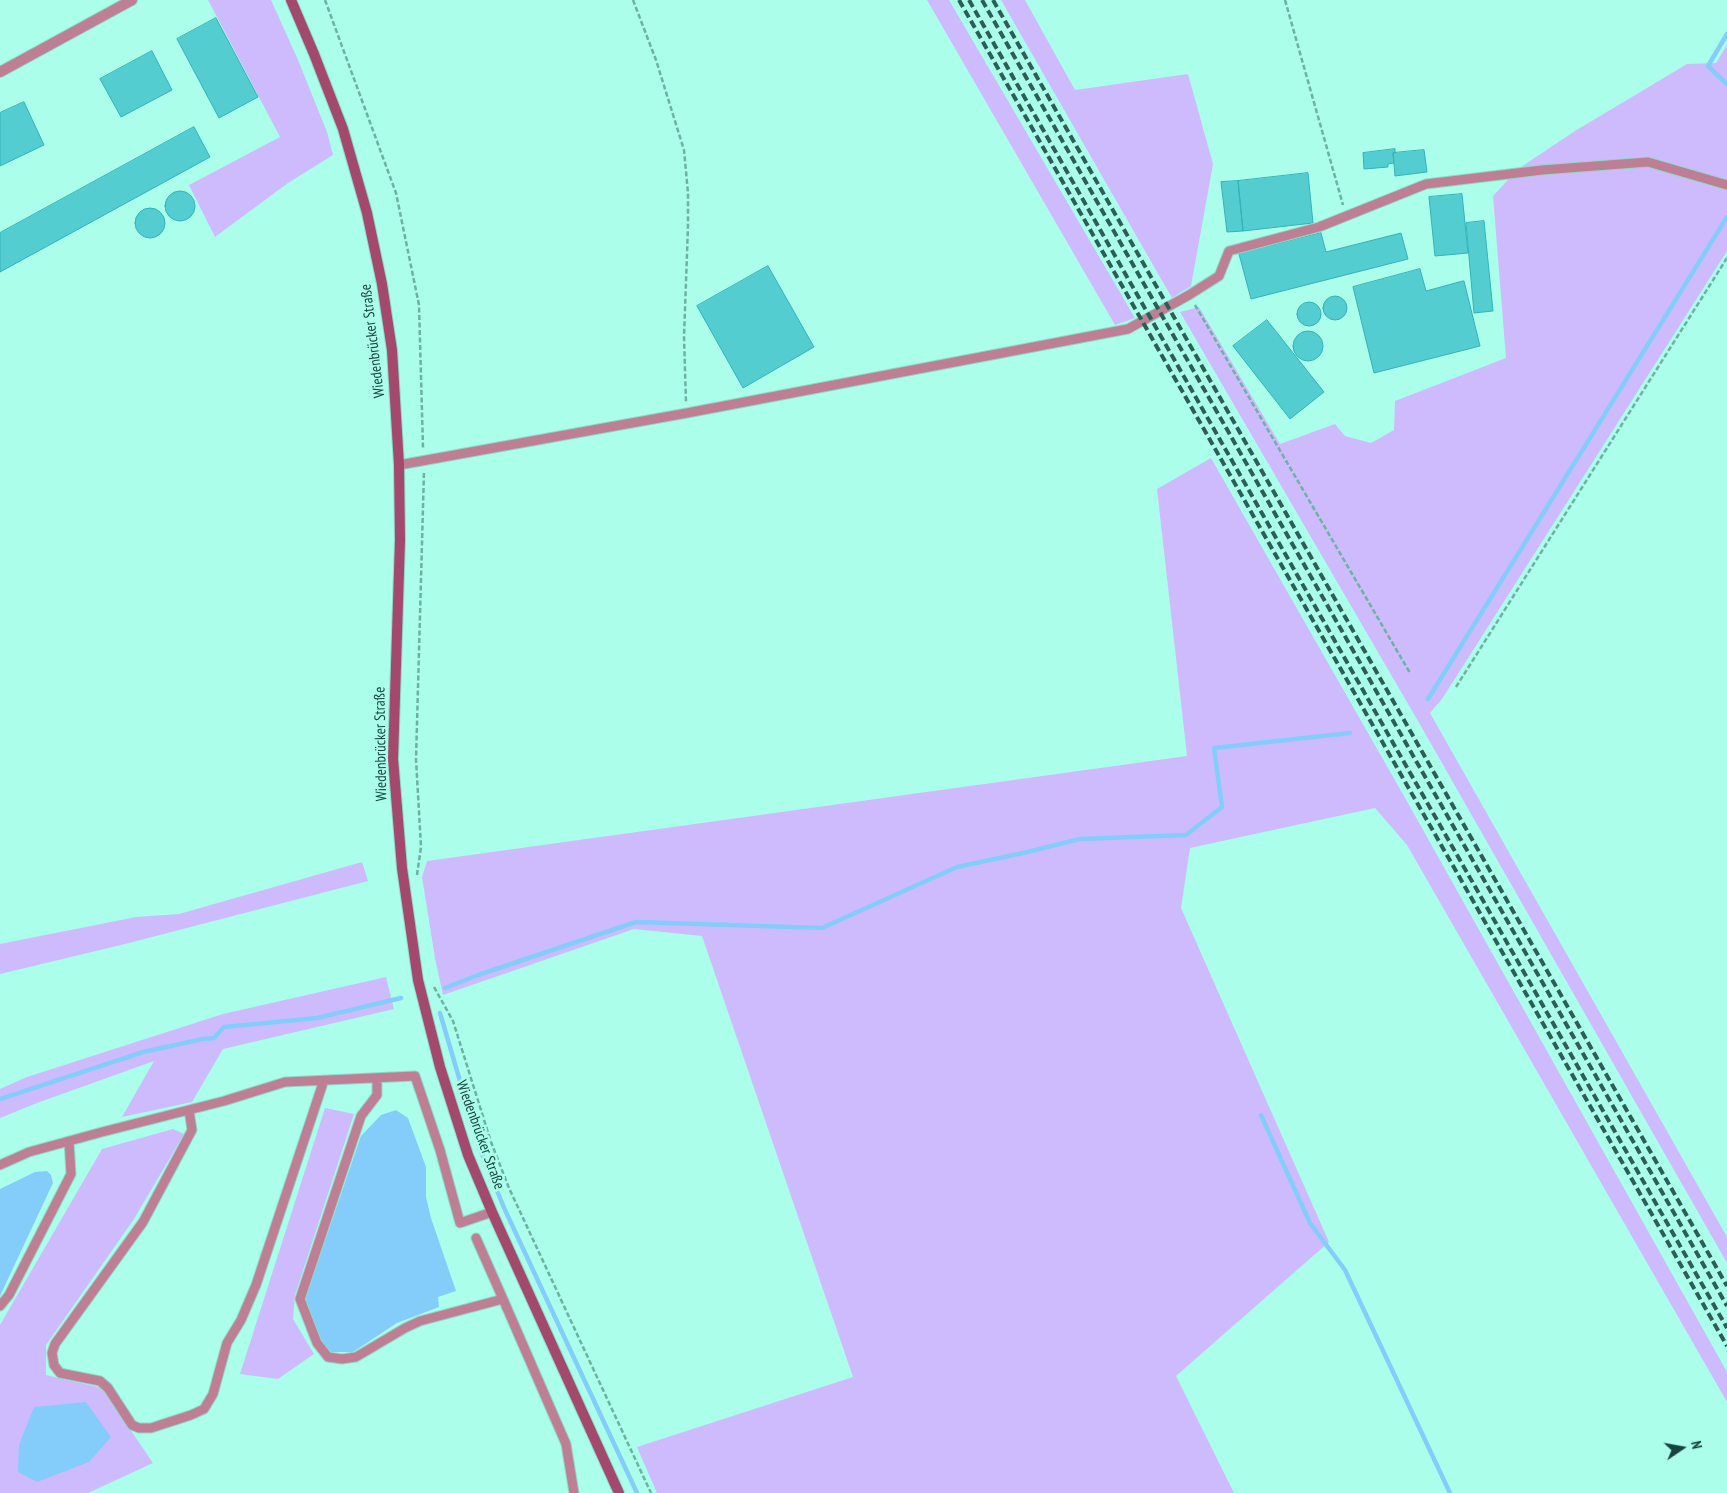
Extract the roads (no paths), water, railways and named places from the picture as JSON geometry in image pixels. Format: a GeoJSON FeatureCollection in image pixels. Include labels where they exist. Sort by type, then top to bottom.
{"type":"FeatureCollection","features":[{"type":"Feature","properties":{"kind":"street"},"geometry":{"type":"LineString","coordinates":[[0,72],[132,0]]}},
{"type":"Feature","properties":{"kind":"street","name":"Wiedenbrücker Straße"},"geometry":{"type":"LineString","coordinates":[[292,0],[343,129],[367,213],[382,284],[392,350],[399,465],[400,540],[393,759],[402,868],[418,980],[440,1067],[468,1154],[492,1212],[619,1493]]}},
{"type":"Feature","properties":{"kind":"lane"},"geometry":{"type":"LineString","coordinates":[[399,465],[1128,330],[1219,276],[1229,251],[1319,227],[1426,184],[1542,170],[1648,162],[1727,185]]}},
{"type":"Feature","properties":{"kind":"lane"},"geometry":{"type":"LineString","coordinates":[[0,1165],[29,1152],[224,1101],[285,1082],[415,1076],[440,1150],[460,1223],[492,1212]]}},
{"type":"Feature","properties":{"kind":"lane"},"geometry":{"type":"LineString","coordinates":[[377,1078],[377,1095],[361,1116],[300,1298],[317,1343],[328,1357],[342,1359],[356,1357],[404,1328],[420,1321],[503,1299]]}},
{"type":"Feature","properties":{"kind":"lane"},"geometry":{"type":"LineString","coordinates":[[189,1110],[192,1130],[143,1222],[73,1317],[55,1344],[52,1353],[54,1365],[60,1373],[100,1381],[108,1388],[132,1425],[139,1428],[151,1428],[190,1416],[204,1409],[212,1394],[227,1343],[242,1320],[256,1285],[324,1080]]}},
{"type":"Feature","properties":{"kind":"lane"},"geometry":{"type":"LineString","coordinates":[[0,1306],[9,1295],[71,1174],[69,1141]]}},
{"type":"Feature","properties":{"kind":"lane"},"geometry":{"type":"LineString","coordinates":[[476,1238],[566,1444],[574,1493]]}},
{"type":"Feature","properties":{"kind":"water"},"geometry":{"type":"Polygon","coordinates":[[[396,1110],[408,1118],[426,1167],[426,1197],[431,1218],[456,1291],[438,1297],[439,1307],[397,1323],[353,1352],[331,1352],[319,1339],[305,1299],[361,1136],[381,1115],[396,1110]]]}},
{"type":"Feature","properties":{"kind":"water"},"geometry":{"type":"Polygon","coordinates":[[[47,1171],[51,1175],[53,1183],[0,1296],[0,1189],[35,1172],[47,1171]]]}},
{"type":"Feature","properties":{"kind":"water"},"geometry":{"type":"Polygon","coordinates":[[[86,1402],[111,1437],[89,1462],[37,1482],[18,1472],[19,1445],[34,1407],[86,1402]]]}},
{"type":"Feature","properties":{"kind":"waterway"},"geometry":{"type":"LineString","coordinates":[[1727,34],[1708,66],[1727,84]]}},
{"type":"Feature","properties":{"kind":"waterway"},"geometry":{"type":"LineString","coordinates":[[1428,699],[1727,217]]}},
{"type":"Feature","properties":{"kind":"waterway"},"geometry":{"type":"LineString","coordinates":[[445,988],[478,975],[636,922],[822,928],[957,867],[1080,839],[1186,835],[1222,807],[1214,748],[1350,733]]}},
{"type":"Feature","properties":{"kind":"waterway"},"geometry":{"type":"LineString","coordinates":[[0,1099],[143,1052],[214,1038],[224,1027],[317,1018],[401,998]]}},
{"type":"Feature","properties":{"kind":"waterway"},"geometry":{"type":"LineString","coordinates":[[440,1013],[480,1149],[505,1210],[637,1493]]}},
{"type":"Feature","properties":{"kind":"waterway"},"geometry":{"type":"LineString","coordinates":[[1261,1115],[1310,1223],[1345,1270],[1450,1493]]}},
{"type":"Feature","properties":{"kind":"railway"},"geometry":{"type":"LineString","coordinates":[[959,0],[1727,1346]]}},
{"type":"Feature","properties":{"kind":"railway"},"geometry":{"type":"LineString","coordinates":[[969,0],[1727,1328]]}},
{"type":"Feature","properties":{"kind":"railway"},"geometry":{"type":"LineString","coordinates":[[982,0],[1727,1306]]}},
{"type":"Feature","properties":{"kind":"railway"},"geometry":{"type":"LineString","coordinates":[[993,0],[1727,1286]]}}]}
